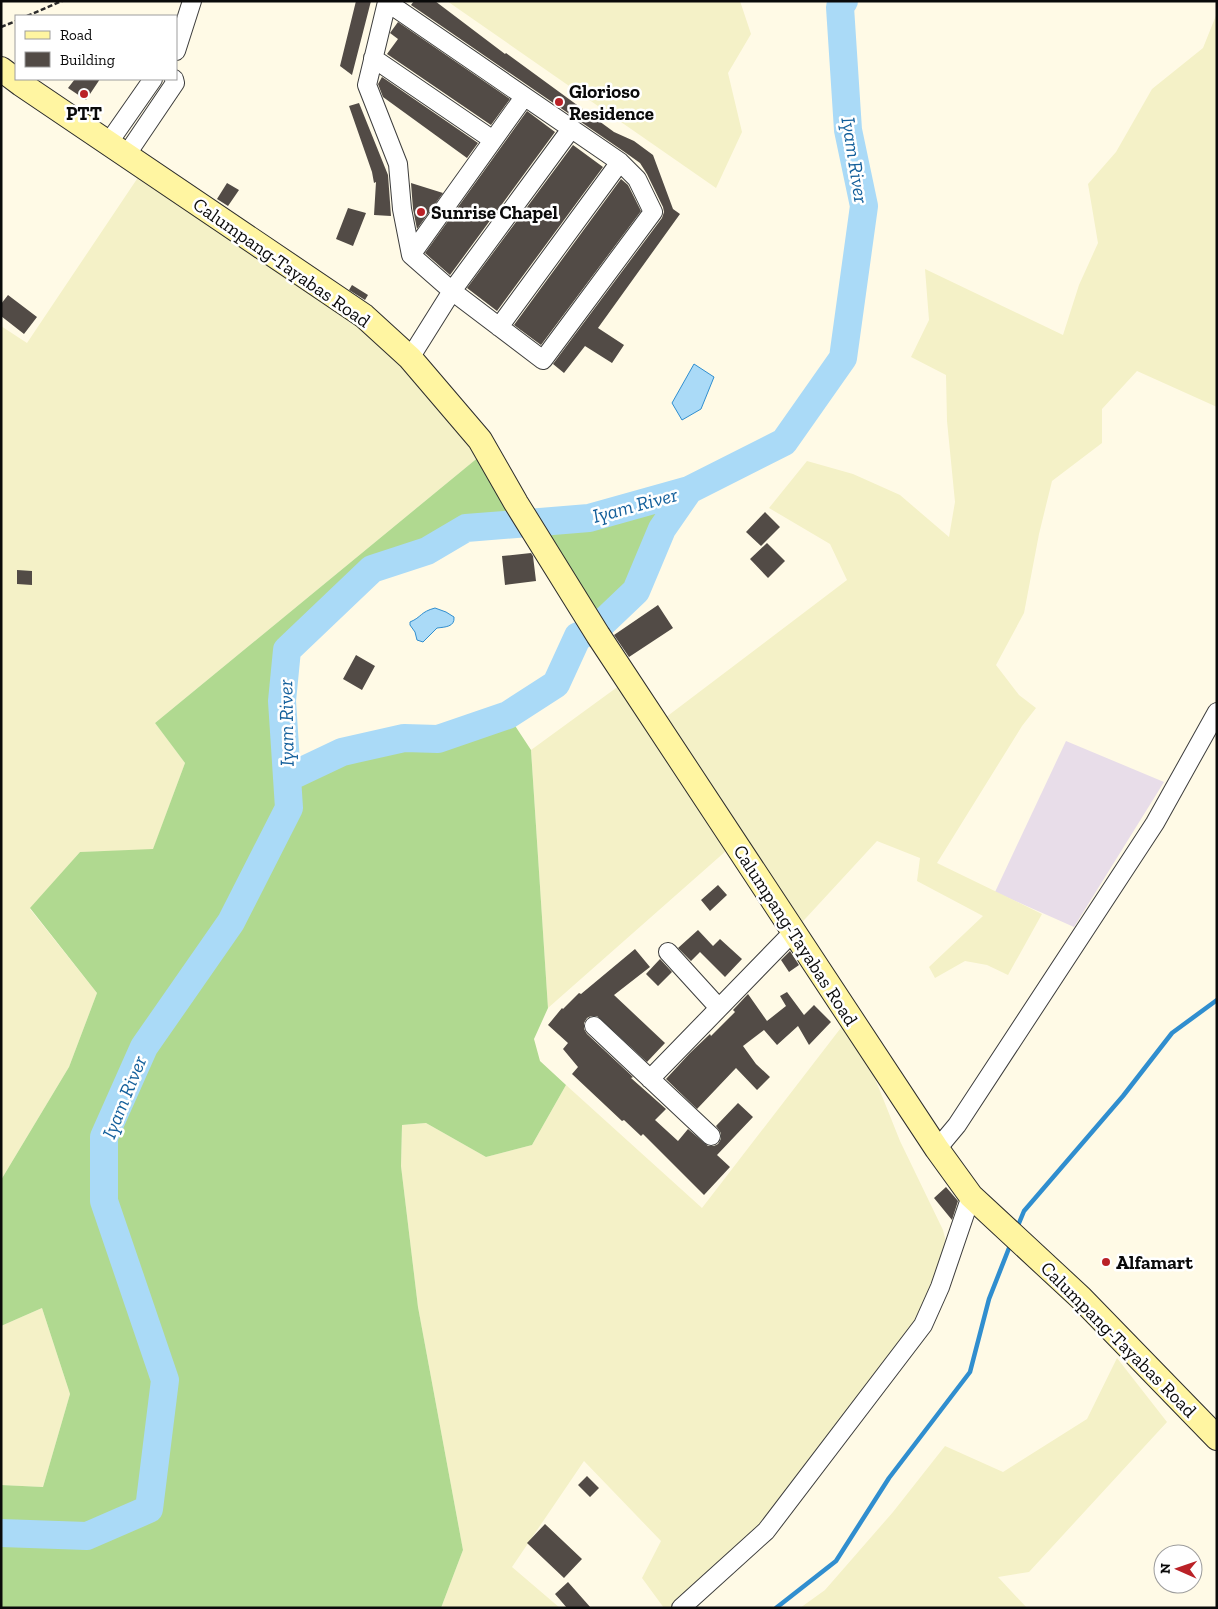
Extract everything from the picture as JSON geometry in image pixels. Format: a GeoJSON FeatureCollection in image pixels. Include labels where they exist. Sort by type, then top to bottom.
{"type":"FeatureCollection","features":[{"type":"Feature","properties":{"kind":"main road","name":"Calumpang-Tayabas Road"},"geometry":{"type":"LineString","coordinates":[[1,69],[15,80]]}},
{"type":"Feature","properties":{"kind":"main road","name":"Calumpang-Tayabas Road"},"geometry":{"type":"LineString","coordinates":[[16,80],[364,316],[410,358],[480,440],[598,635],[937,1150],[971,1196],[1081,1298],[1217,1438]]}},
{"type":"Feature","properties":{"kind":"street"},"geometry":{"type":"LineString","coordinates":[[178,45],[192,1]]}},
{"type":"Feature","properties":{"kind":"street"},"geometry":{"type":"LineString","coordinates":[[387,2],[620,162],[638,179],[654,212],[542,360],[452,291],[410,255],[402,209],[398,164],[367,85],[373,58],[387,2]]}},
{"type":"Feature","properties":{"kind":"street"},"geometry":{"type":"LineString","coordinates":[[373,58],[493,140]]}},
{"type":"Feature","properties":{"kind":"street"},"geometry":{"type":"LineString","coordinates":[[118,148],[152,80]]}},
{"type":"Feature","properties":{"kind":"street"},"geometry":{"type":"LineString","coordinates":[[118,148],[175,83],[174,80]]}},
{"type":"Feature","properties":{"kind":"street"},"geometry":{"type":"LineString","coordinates":[[410,255],[524,97]]}},
{"type":"Feature","properties":{"kind":"street"},"geometry":{"type":"LineString","coordinates":[[410,358],[452,291],[571,129]]}},
{"type":"Feature","properties":{"kind":"street"},"geometry":{"type":"LineString","coordinates":[[499,327],[620,162]]}},
{"type":"Feature","properties":{"kind":"street"},"geometry":{"type":"LineString","coordinates":[[937,1150],[957,1125],[1155,823],[1217,712]]}},
{"type":"Feature","properties":{"kind":"street"},"geometry":{"type":"LineString","coordinates":[[650,1079],[794,931]]}},
{"type":"Feature","properties":{"kind":"street"},"geometry":{"type":"LineString","coordinates":[[668,952],[719,1008]]}},
{"type":"Feature","properties":{"kind":"street"},"geometry":{"type":"LineString","coordinates":[[594,1026],[710,1136]]}},
{"type":"Feature","properties":{"kind":"street"},"geometry":{"type":"LineString","coordinates":[[681,1608],[766,1531],[923,1325],[940,1287],[971,1196]]}},
{"type":"Feature","properties":{"kind":"path"},"geometry":{"type":"LineString","coordinates":[[29,15],[62,1]]}},
{"type":"Feature","properties":{"kind":"path"},"geometry":{"type":"LineString","coordinates":[[1,27],[15,21]]}},
{"type":"Feature","properties":{"kind":"shaded area"},"geometry":{"type":"Polygon","coordinates":[[[447,1],[740,1],[751,34],[728,73],[742,132],[716,188],[447,1]]]}},
{"type":"Feature","properties":{"kind":"shaded area"},"geometry":{"type":"Polygon","coordinates":[[[1217,13],[1217,407],[1137,371],[1102,409],[1102,443],[1052,481],[1039,534],[1024,613],[996,665],[1019,695],[1036,708],[1022,726],[937,863],[1042,914],[1008,975],[987,965],[965,961],[935,978],[929,967],[983,916],[917,881],[920,858],[877,841],[794,931],[735,843],[548,1008],[531,750],[627,680],[657,724],[847,580],[830,544],[769,508],[807,461],[853,474],[900,495],[949,537],[955,502],[947,421],[946,375],[911,357],[929,320],[925,269],[1063,335],[1079,285],[1098,243],[1088,184],[1116,152],[1152,89],[1203,48],[1217,13]]]}},
{"type":"Feature","properties":{"kind":"shaded area"},"geometry":{"type":"Polygon","coordinates":[[[145,167],[410,358],[486,451],[155,723],[185,763],[153,850],[80,852],[30,909],[97,993],[69,1067],[1,1180],[1,326],[27,343],[145,167]]]}},
{"type":"Feature","properties":{"kind":"shaded area"},"geometry":{"type":"Polygon","coordinates":[[[1066,741],[1164,782],[1074,927],[995,892],[1066,741]]]}},
{"type":"Feature","properties":{"kind":"shaded area"},"geometry":{"type":"Polygon","coordinates":[[[850,1016],[900,1141],[943,1230],[950,1257],[940,1287],[766,1531],[681,1608],[664,1608],[642,1578],[661,1541],[584,1461],[512,1567],[560,1608],[441,1608],[463,1550],[418,1307],[401,1166],[402,1125],[426,1123],[486,1157],[532,1145],[566,1085],[702,1208],[850,1016]]]}},
{"type":"Feature","properties":{"kind":"shaded area"},"geometry":{"type":"Polygon","coordinates":[[[42,1308],[70,1394],[43,1487],[1,1485],[1,1326],[42,1308]]]}},
{"type":"Feature","properties":{"kind":"shaded area"},"geometry":{"type":"Polygon","coordinates":[[[1117,1358],[1167,1422],[1029,1572],[998,1577],[1027,1608],[800,1608],[825,1590],[893,1512],[945,1446],[1003,1472],[1087,1419],[1117,1358]]]}},
{"type":"Feature","properties":{"kind":"green space"},"geometry":{"type":"Polygon","coordinates":[[[486,451],[528,523],[466,528],[427,551],[372,569],[287,650],[282,701],[287,778],[342,752],[404,738],[438,739],[508,715],[531,750],[548,1008],[534,1039],[540,1061],[566,1085],[532,1145],[486,1157],[426,1123],[402,1125],[401,1166],[418,1307],[463,1550],[441,1608],[1,1608],[1,1485],[43,1487],[70,1394],[42,1308],[1,1326],[1,1180],[69,1067],[97,993],[30,908],[80,852],[153,849],[185,763],[155,723],[486,451]]]}},
{"type":"Feature","properties":{"kind":"green space"},"geometry":{"type":"Polygon","coordinates":[[[689,490],[662,529],[636,591],[594,631],[528,523],[589,518],[689,490]]]}},
{"type":"Feature","properties":{"kind":"water"},"geometry":{"type":"Polygon","coordinates":[[[694,364],[714,377],[701,409],[682,420],[672,403],[694,364]]]}},
{"type":"Feature","properties":{"kind":"water"},"geometry":{"type":"Polygon","coordinates":[[[435,608],[454,617],[453,623],[449,626],[437,628],[423,642],[417,640],[410,622],[426,611],[435,608]]]}},
{"type":"Feature","properties":{"kind":"building"},"geometry":{"type":"Polygon","coordinates":[[[356,1],[371,1],[352,75],[340,66],[356,1]]]}},
{"type":"Feature","properties":{"kind":"building"},"geometry":{"type":"Polygon","coordinates":[[[414,1],[435,1],[614,132],[634,141],[653,155],[673,209],[680,214],[598,328],[624,345],[612,363],[585,346],[564,373],[553,364],[662,218],[663,207],[647,174],[640,163],[411,5],[414,1]]]}},
{"type":"Feature","properties":{"kind":"building"},"geometry":{"type":"Polygon","coordinates":[[[398,22],[510,99],[491,125],[387,54],[398,39],[390,33],[398,22]]]}},
{"type":"Feature","properties":{"kind":"building"},"geometry":{"type":"Polygon","coordinates":[[[382,77],[478,143],[467,158],[383,97],[378,84],[382,77]]]}},
{"type":"Feature","properties":{"kind":"building","name":"PTT"},"geometry":{"type":"Polygon","coordinates":[[[74,80],[99,80],[86,100],[68,88],[74,80]]]}},
{"type":"Feature","properties":{"kind":"building"},"geometry":{"type":"Polygon","coordinates":[[[359,103],[388,175],[391,216],[374,215],[376,182],[374,183],[349,106],[359,103]]]}},
{"type":"Feature","properties":{"kind":"building"},"geometry":{"type":"Polygon","coordinates":[[[527,111],[555,132],[450,275],[425,253],[527,111]]]}},
{"type":"Feature","properties":{"kind":"building"},"geometry":{"type":"Polygon","coordinates":[[[573,145],[603,167],[497,311],[467,288],[573,145]]]}},
{"type":"Feature","properties":{"kind":"building"},"geometry":{"type":"Polygon","coordinates":[[[621,179],[628,185],[641,211],[541,345],[514,325],[621,179]]]}},
{"type":"Feature","properties":{"kind":"building"},"geometry":{"type":"Polygon","coordinates":[[[227,183],[239,190],[228,206],[217,199],[227,183]]]}},
{"type":"Feature","properties":{"kind":"building","name":"Sunrise Chapel"},"geometry":{"type":"Polygon","coordinates":[[[411,183],[443,193],[417,229],[413,209],[411,183]]]}},
{"type":"Feature","properties":{"kind":"building"},"geometry":{"type":"Polygon","coordinates":[[[348,208],[366,213],[353,246],[336,239],[348,208]]]}},
{"type":"Feature","properties":{"kind":"building"},"geometry":{"type":"Polygon","coordinates":[[[352,285],[368,295],[365,300],[349,290],[352,285]]]}},
{"type":"Feature","properties":{"kind":"building"},"geometry":{"type":"Polygon","coordinates":[[[8,295],[37,317],[24,334],[1,316],[1,304],[8,295]]]}},
{"type":"Feature","properties":{"kind":"building"},"geometry":{"type":"Polygon","coordinates":[[[765,512],[780,527],[761,546],[746,532],[765,512]]]}},
{"type":"Feature","properties":{"kind":"building"},"geometry":{"type":"Polygon","coordinates":[[[767,543],[785,561],[768,578],[750,559],[767,543]]]}},
{"type":"Feature","properties":{"kind":"building"},"geometry":{"type":"Polygon","coordinates":[[[531,553],[536,581],[505,585],[502,556],[531,553]]]}},
{"type":"Feature","properties":{"kind":"building"},"geometry":{"type":"Polygon","coordinates":[[[17,570],[32,571],[32,585],[17,584],[17,570]]]}},
{"type":"Feature","properties":{"kind":"building"},"geometry":{"type":"Polygon","coordinates":[[[658,605],[673,628],[629,657],[614,635],[658,605]]]}},
{"type":"Feature","properties":{"kind":"building"},"geometry":{"type":"Polygon","coordinates":[[[356,655],[375,666],[362,690],[343,679],[356,655]]]}},
{"type":"Feature","properties":{"kind":"building"},"geometry":{"type":"Polygon","coordinates":[[[718,885],[727,895],[710,911],[701,900],[718,885]]]}},
{"type":"Feature","properties":{"kind":"building"},"geometry":{"type":"Polygon","coordinates":[[[698,930],[713,946],[720,939],[742,959],[725,977],[700,952],[691,961],[678,948],[698,930]]]}},
{"type":"Feature","properties":{"kind":"building"},"geometry":{"type":"Polygon","coordinates":[[[635,949],[650,967],[614,995],[665,1043],[647,1062],[597,1016],[587,1018],[584,1023],[584,1029],[633,1077],[631,1078],[666,1109],[655,1120],[678,1141],[688,1129],[708,1146],[718,1144],[721,1139],[721,1133],[716,1126],[738,1103],[753,1117],[717,1155],[730,1167],[704,1195],[643,1134],[641,1136],[624,1120],[622,1121],[572,1074],[578,1067],[563,1049],[568,1043],[548,1025],[562,1008],[579,993],[581,994],[635,949]]]}},
{"type":"Feature","properties":{"kind":"building"},"geometry":{"type":"Polygon","coordinates":[[[790,951],[799,965],[789,972],[781,960],[790,951]]]}},
{"type":"Feature","properties":{"kind":"building"},"geometry":{"type":"Polygon","coordinates":[[[660,959],[672,972],[658,986],[646,974],[660,959]]]}},
{"type":"Feature","properties":{"kind":"building"},"geometry":{"type":"Polygon","coordinates":[[[787,992],[804,1015],[814,1005],[831,1022],[809,1045],[798,1026],[777,1045],[764,1030],[743,1046],[756,1064],[770,1077],[757,1090],[736,1068],[697,1109],[666,1079],[690,1053],[710,1034],[711,1036],[735,1012],[733,1010],[748,994],[767,1021],[786,1006],[780,996],[787,992]]]}},
{"type":"Feature","properties":{"kind":"building"},"geometry":{"type":"Polygon","coordinates":[[[946,1187],[958,1201],[952,1220],[934,1198],[946,1187]]]}},
{"type":"Feature","properties":{"kind":"building"},"geometry":{"type":"Polygon","coordinates":[[[587,1476],[599,1488],[590,1497],[578,1485],[587,1476]]]}},
{"type":"Feature","properties":{"kind":"building"},"geometry":{"type":"Polygon","coordinates":[[[545,1524],[582,1559],[564,1578],[527,1543],[545,1524]]]}},
{"type":"Feature","properties":{"kind":"building"},"geometry":{"type":"Polygon","coordinates":[[[568,1582],[591,1608],[567,1608],[555,1594],[568,1582]]]}},
{"type":"Feature","properties":{"kind":"waterway","name":"Iyam River"},"geometry":{"type":"LineString","coordinates":[[1,1533],[87,1536],[149,1509],[165,1380],[104,1201],[104,1137],[144,1047],[231,922],[289,808],[282,701],[287,650],[372,569],[427,551],[466,528],[589,518],[689,490],[784,442],[843,358],[864,206],[848,130],[840,7],[844,1]]}},
{"type":"Feature","properties":{"kind":"waterway"},"geometry":{"type":"LineString","coordinates":[[287,778],[342,752],[404,738],[438,739],[508,715],[556,684],[578,636],[594,631],[636,591],[662,529],[689,490]]}},
{"type":"Feature","properties":{"kind":"waterway"},"geometry":{"type":"LineString","coordinates":[[1017,1228],[1024,1211],[1123,1096],[1172,1033],[1217,1000]]}},
{"type":"Feature","properties":{"kind":"waterway"},"geometry":{"type":"LineString","coordinates":[[776,1608],[836,1561],[889,1478],[970,1372],[989,1299],[1011,1243]]}},
{"type":"Feature","properties":{"kind":"place","name":"PTT"},"geometry":{"type":"Point","coordinates":[84,94]}},
{"type":"Feature","properties":{"kind":"place","name":"Glorioso Residence"},"geometry":{"type":"Point","coordinates":[559,102]}},
{"type":"Feature","properties":{"kind":"place","name":"Sunrise Chapel"},"geometry":{"type":"Point","coordinates":[421,212]}},
{"type":"Feature","properties":{"kind":"place","name":"Alfamart"},"geometry":{"type":"Point","coordinates":[1106,1262]}}]}
